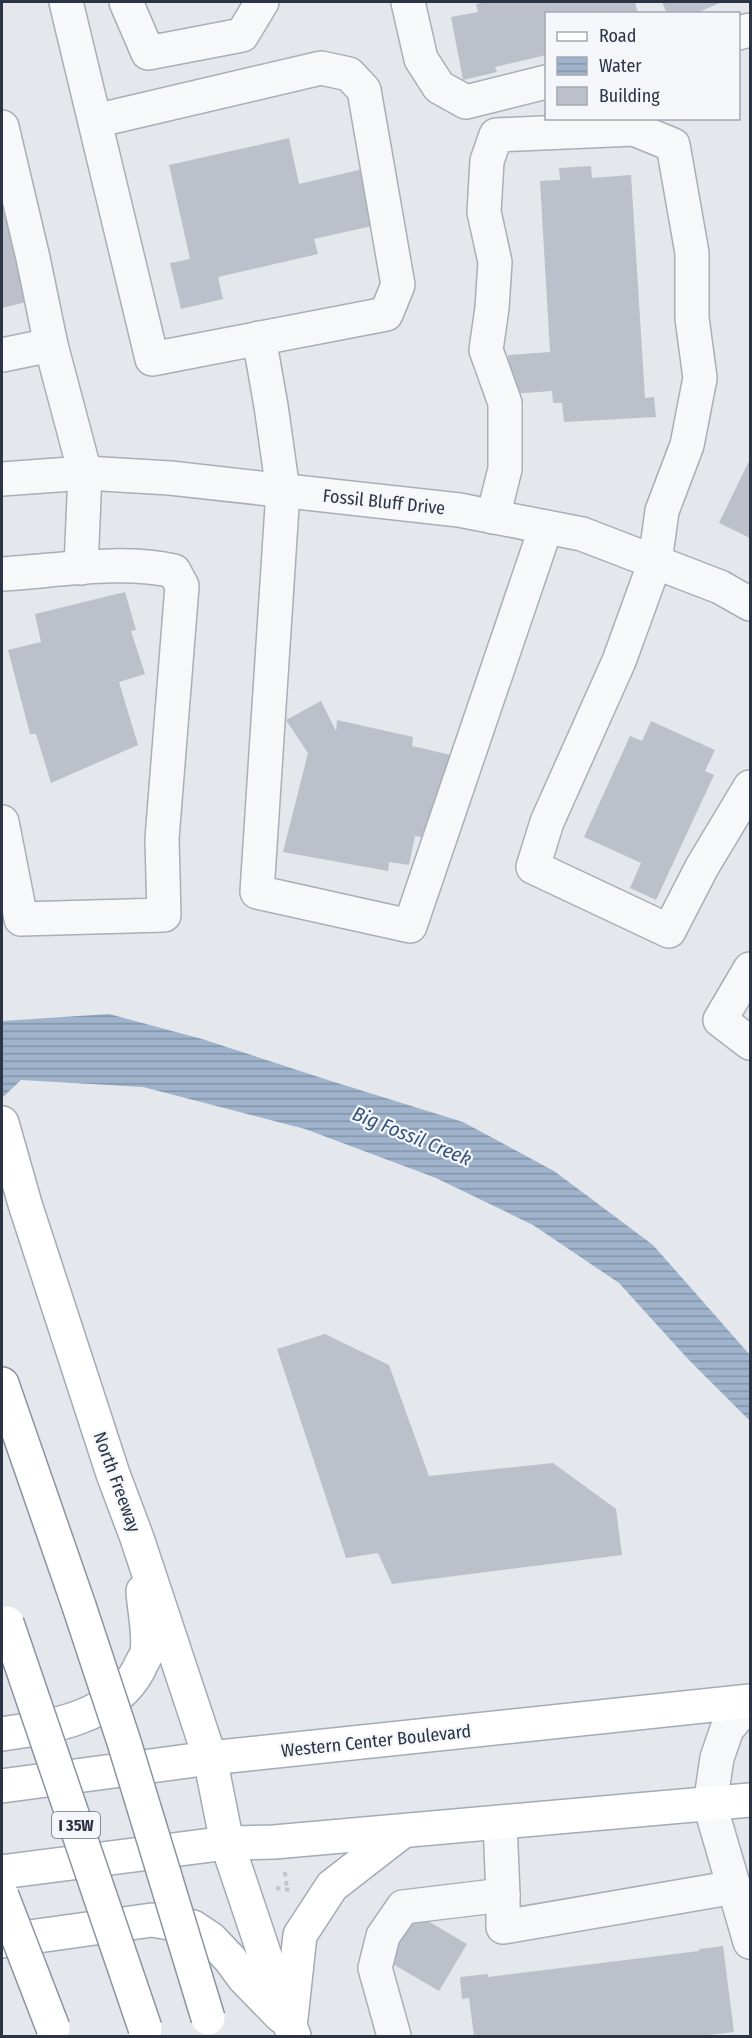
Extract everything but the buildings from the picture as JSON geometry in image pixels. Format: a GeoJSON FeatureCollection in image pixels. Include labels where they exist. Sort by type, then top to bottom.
{"type":"FeatureCollection","features":[{"type":"Feature","properties":{"kind":"main road","name":"North Freeway"},"geometry":{"type":"LineString","coordinates":[[2,1123],[25,1204],[113,1474],[138,1538],[210,1758],[227,1843],[292,2031]]}},
{"type":"Feature","properties":{"kind":"main road"},"geometry":{"type":"LineString","coordinates":[[2,1384],[124,1742],[211,2027]]}},
{"type":"Feature","properties":{"kind":"main road"},"geometry":{"type":"LineString","coordinates":[[2,1734],[51,1728],[86,1715],[113,1698],[131,1682],[147,1653],[138,1538]]}},
{"type":"Feature","properties":{"kind":"main road","name":"I 35W"},"geometry":{"type":"LineString","coordinates":[[4,1614],[147,2032]]}},
{"type":"Feature","properties":{"kind":"main road","name":"Western Center Boulevard"},"geometry":{"type":"LineString","coordinates":[[2,1786],[210,1758],[750,1701]]}},
{"type":"Feature","properties":{"kind":"main road"},"geometry":{"type":"LineString","coordinates":[[2,1872],[227,1843],[274,1842],[750,1800]]}},
{"type":"Feature","properties":{"kind":"main road"},"geometry":{"type":"LineString","coordinates":[[292,2031],[300,1935],[332,1886],[402,1831]]}},
{"type":"Feature","properties":{"kind":"main road"},"geometry":{"type":"LineString","coordinates":[[2,1896],[54,2032]]}},
{"type":"Feature","properties":{"kind":"main road"},"geometry":{"type":"LineString","coordinates":[[2,1941],[152,1920],[193,1927],[211,1939],[292,2031]]}},
{"type":"Feature","properties":{"kind":"street"},"geometry":{"type":"LineString","coordinates":[[66,2],[152,359],[386,314],[398,285],[364,90],[349,74],[321,68],[95,121]]}},
{"type":"Feature","properties":{"kind":"street"},"geometry":{"type":"LineString","coordinates":[[126,2],[148,53],[242,35],[262,2]]}},
{"type":"Feature","properties":{"kind":"street"},"geometry":{"type":"LineString","coordinates":[[408,2],[421,59],[439,87],[466,102],[545,82]]}},
{"type":"Feature","properties":{"kind":"street"},"geometry":{"type":"LineString","coordinates":[[2,127],[51,345],[85,473],[81,568]]}},
{"type":"Feature","properties":{"kind":"street"},"geometry":{"type":"LineString","coordinates":[[493,517],[505,469],[505,403],[486,350],[495,262],[484,212],[487,161],[496,135],[634,129],[673,145],[692,253],[692,318],[700,378],[687,445],[662,511],[655,562],[619,661],[547,822],[533,867],[669,931],[702,867],[750,787]]}},
{"type":"Feature","properties":{"kind":"street"},"geometry":{"type":"LineString","coordinates":[[259,339],[283,490],[256,892],[410,926],[546,527]]}},
{"type":"Feature","properties":{"kind":"street"},"geometry":{"type":"LineString","coordinates":[[2,355],[51,345]]}},
{"type":"Feature","properties":{"kind":"street","name":"Fossil Bluff Drive"},"geometry":{"type":"LineString","coordinates":[[2,479],[85,473],[170,478],[459,510],[582,534],[720,587],[750,604]]}},
{"type":"Feature","properties":{"kind":"street"},"geometry":{"type":"LineString","coordinates":[[2,574],[81,568],[153,566],[174,571],[182,586],[162,839],[164,915],[21,919],[5,855],[2,822]]}},
{"type":"Feature","properties":{"kind":"street"},"geometry":{"type":"LineString","coordinates":[[750,969],[720,1020],[750,1043]]}},
{"type":"Feature","properties":{"kind":"street"},"geometry":{"type":"LineString","coordinates":[[750,1701],[727,1729],[717,1758],[710,1805],[750,1942]]}},
{"type":"Feature","properties":{"kind":"street"},"geometry":{"type":"LineString","coordinates":[[500,1823],[503,1927],[735,1887]]}},
{"type":"Feature","properties":{"kind":"street"},"geometry":{"type":"LineString","coordinates":[[394,2037],[375,1968],[383,1936],[403,1907],[503,1895]]}},
{"type":"Feature","properties":{"kind":"path"},"geometry":{"type":"LineString","coordinates":[[285,1871],[287,1889]]}},
{"type":"Feature","properties":{"kind":"path"},"geometry":{"type":"LineString","coordinates":[[272,1888],[295,1890]]}},
{"type":"Feature","properties":{"kind":"water","name":"Big Fossil Creek"},"geometry":{"type":"Polygon","coordinates":[[[109,1014],[202,1039],[463,1122],[554,1171],[653,1245],[750,1355],[750,1421],[687,1358],[619,1283],[533,1225],[436,1178],[305,1129],[143,1087],[21,1080],[2,1098],[2,1021],[109,1014]]]}}]}
